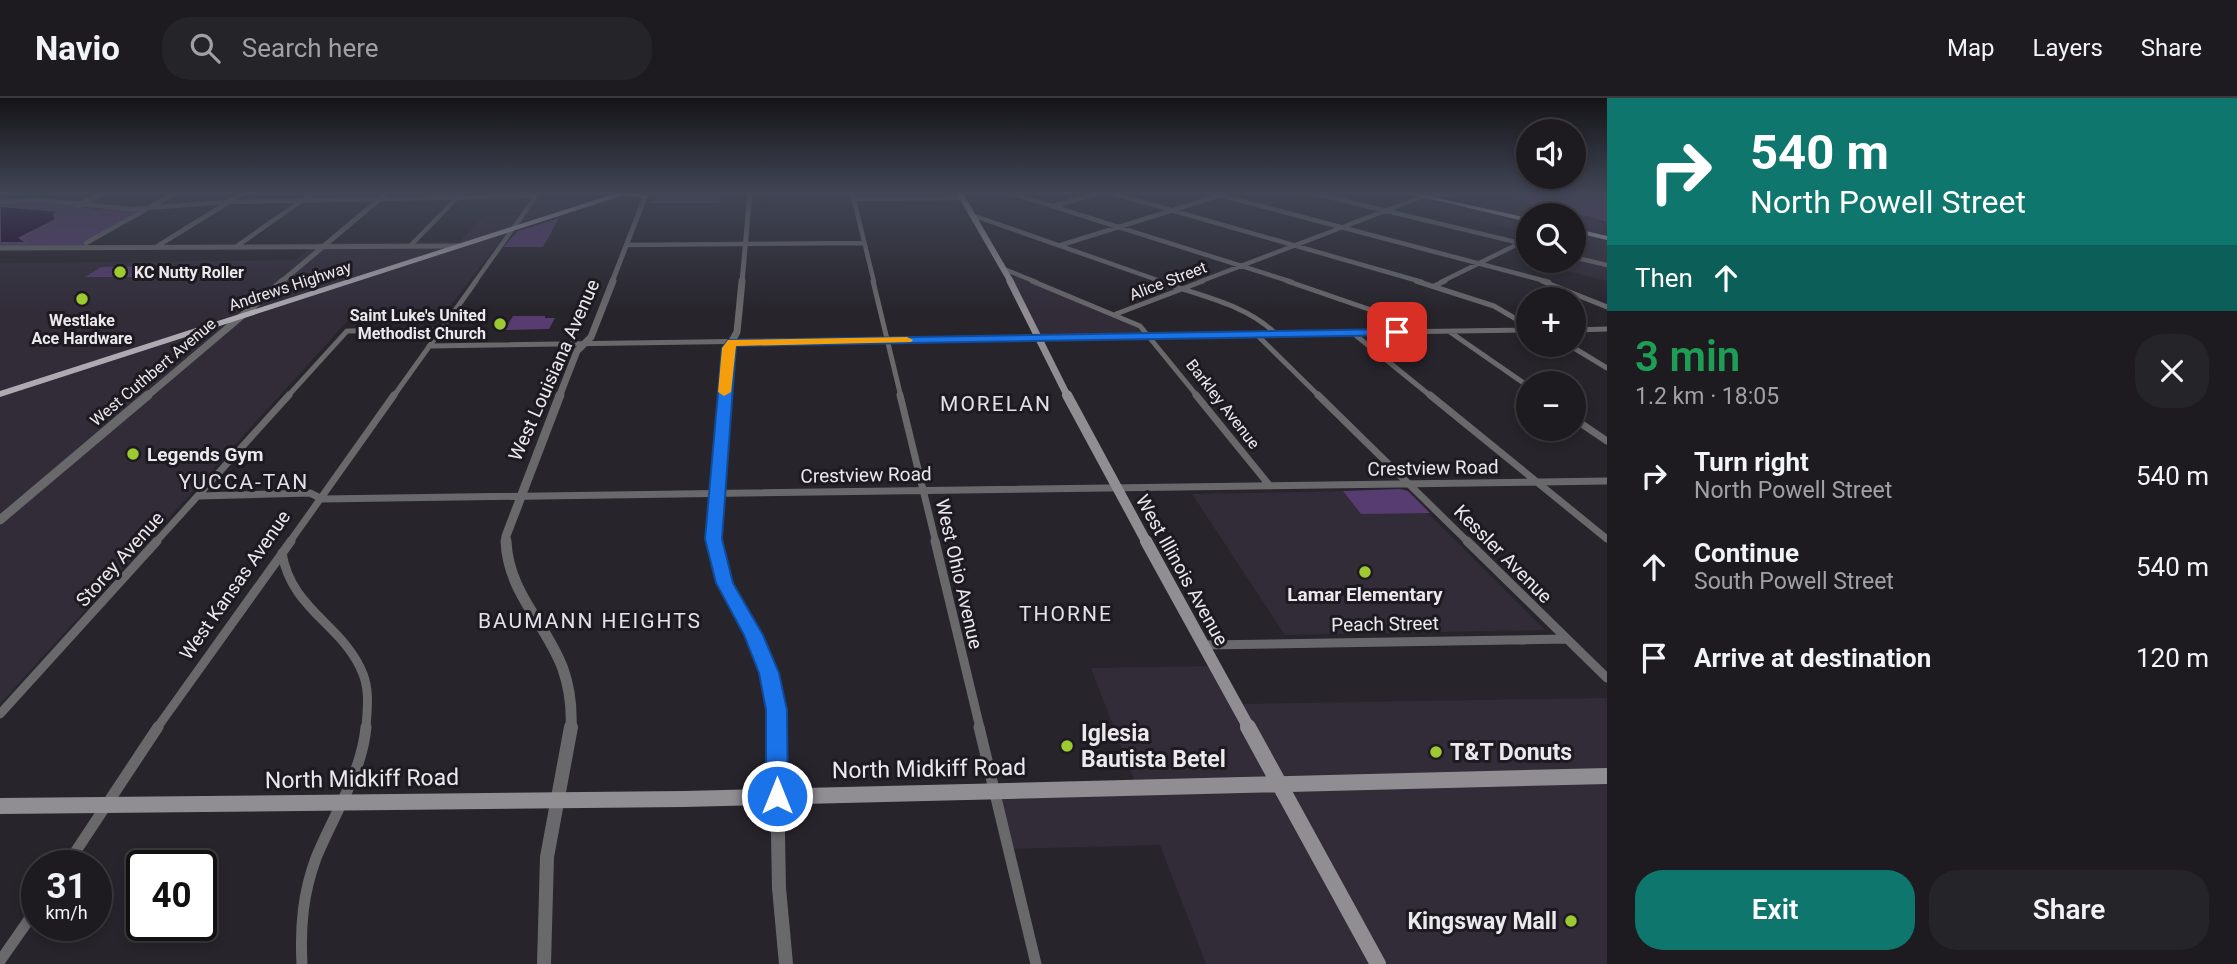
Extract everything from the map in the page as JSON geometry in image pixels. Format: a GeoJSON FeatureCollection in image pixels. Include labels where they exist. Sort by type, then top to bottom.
{"type":"FeatureCollection","features":[{"type":"Feature","properties":{"kind":"main road","name":"Andrews Highway"},"geometry":{"type":"LineString","coordinates":[[0,394],[501,232]]}},
{"type":"Feature","properties":{"kind":"main road","name":"West Illinois Avenue"},"geometry":{"type":"LineString","coordinates":[[982,232],[1004,269],[1043,352],[1378,964]]}},
{"type":"Feature","properties":{"kind":"main road"},"geometry":{"type":"LineString","coordinates":[[1586,233],[1607,238]]}},
{"type":"Feature","properties":{"kind":"main road","name":"North Midkiff Road"},"geometry":{"type":"LineString","coordinates":[[0,806],[777,796],[1607,776]]}},
{"type":"Feature","properties":{"kind":"street"},"geometry":{"type":"LineString","coordinates":[[86,243],[104,232]]}},
{"type":"Feature","properties":{"kind":"street"},"geometry":{"type":"LineString","coordinates":[[156,247],[179,232]]}},
{"type":"Feature","properties":{"kind":"street"},"geometry":{"type":"LineString","coordinates":[[237,246],[256,232]]}},
{"type":"Feature","properties":{"kind":"street","name":"West Cuthbert Avenue"},"geometry":{"type":"LineString","coordinates":[[0,520],[340,232]]}},
{"type":"Feature","properties":{"kind":"street"},"geometry":{"type":"LineString","coordinates":[[412,244],[423,232]]}},
{"type":"Feature","properties":{"kind":"street","name":"West Kansas Avenue"},"geometry":{"type":"LineString","coordinates":[[76,850],[282,553],[510,232]]}},
{"type":"Feature","properties":{"kind":"street","name":"West Louisiana Avenue"},"geometry":{"type":"LineString","coordinates":[[544,964],[545,877],[569,747],[569,689],[553,645],[520,601],[509,576],[506,536],[519,496],[582,344],[591,337],[631,232]]}},
{"type":"Feature","properties":{"kind":"street"},"geometry":{"type":"LineString","coordinates":[[747,232],[737,332],[728,348],[713,530],[718,563],[729,593],[760,650],[772,690],[778,745],[780,911],[786,964]]}},
{"type":"Feature","properties":{"kind":"street","name":"West Ohio Avenue"},"geometry":{"type":"LineString","coordinates":[[862,232],[1036,964]]}},
{"type":"Feature","properties":{"kind":"street"},"geometry":{"type":"LineString","coordinates":[[1022,232],[1248,312],[1276,334]]}},
{"type":"Feature","properties":{"kind":"street"},"geometry":{"type":"LineString","coordinates":[[1059,245],[1100,232]]}},
{"type":"Feature","properties":{"kind":"street"},"geometry":{"type":"LineString","coordinates":[[1135,232],[1359,304],[1403,332]]}},
{"type":"Feature","properties":{"kind":"street"},"geometry":{"type":"LineString","coordinates":[[1249,232],[1488,303],[1516,320]]}},
{"type":"Feature","properties":{"kind":"street","name":"Alice Street"},"geometry":{"type":"LineString","coordinates":[[1116,314],[1329,232]]}},
{"type":"Feature","properties":{"kind":"street"},"geometry":{"type":"LineString","coordinates":[[1362,232],[1562,286],[1607,307]]}},
{"type":"Feature","properties":{"kind":"street"},"geometry":{"type":"LineString","coordinates":[[1476,232],[1516,242]]}},
{"type":"Feature","properties":{"kind":"street"},"geometry":{"type":"LineString","coordinates":[[626,246],[864,243]]}},
{"type":"Feature","properties":{"kind":"street"},"geometry":{"type":"LineString","coordinates":[[0,248],[412,244],[458,246]]}},
{"type":"Feature","properties":{"kind":"street"},"geometry":{"type":"LineString","coordinates":[[1434,286],[1516,245]]}},
{"type":"Feature","properties":{"kind":"street"},"geometry":{"type":"LineString","coordinates":[[1586,260],[1607,265]]}},
{"type":"Feature","properties":{"kind":"street","name":"Barkley Avenue"},"geometry":{"type":"LineString","coordinates":[[1004,269],[1138,324],[1270,485]]}},
{"type":"Feature","properties":{"kind":"street"},"geometry":{"type":"LineString","coordinates":[[429,345],[1038,338],[1516,328]]}},
{"type":"Feature","properties":{"kind":"street"},"geometry":{"type":"LineString","coordinates":[[1586,330],[1607,329]]}},
{"type":"Feature","properties":{"kind":"street","name":"Storey Avenue"},"geometry":{"type":"LineString","coordinates":[[0,714],[347,331],[440,330]]}},
{"type":"Feature","properties":{"kind":"street"},"geometry":{"type":"LineString","coordinates":[[1450,331],[1516,378]]}},
{"type":"Feature","properties":{"kind":"street"},"geometry":{"type":"LineString","coordinates":[[1353,333],[1607,539]]}},
{"type":"Feature","properties":{"kind":"street","name":"Kessler Avenue"},"geometry":{"type":"LineString","coordinates":[[1256,334],[1607,678]]}},
{"type":"Feature","properties":{"kind":"street"},"geometry":{"type":"LineString","coordinates":[[1586,355],[1607,368]]}},
{"type":"Feature","properties":{"kind":"street"},"geometry":{"type":"LineString","coordinates":[[1586,427],[1607,441]]}},
{"type":"Feature","properties":{"kind":"street","name":"Crestview Road"},"geometry":{"type":"LineString","coordinates":[[199,496],[519,496],[1607,481]]}},
{"type":"Feature","properties":{"kind":"street"},"geometry":{"type":"LineString","coordinates":[[282,553],[283,569],[292,588],[347,643],[357,658],[368,690],[364,738],[306,884],[300,926],[302,964]]}},
{"type":"Feature","properties":{"kind":"street","name":"Peach Street"},"geometry":{"type":"LineString","coordinates":[[1204,645],[1567,639]]}},
{"type":"Feature","properties":{"kind":"street"},"geometry":{"type":"LineString","coordinates":[[0,961],[21,931]]}},
{"type":"Feature","properties":{"kind":"shaded area"},"geometry":{"type":"Polygon","coordinates":[[[0,232],[105,232],[77,248],[0,248],[0,232]]]}},
{"type":"Feature","properties":{"kind":"shaded area"},"geometry":{"type":"Polygon","coordinates":[[[0,232],[31,232],[20,238],[27,243],[0,243],[0,232]]]}},
{"type":"Feature","properties":{"kind":"shaded area"},"geometry":{"type":"Polygon","coordinates":[[[468,232],[507,232],[444,314],[352,316],[0,704],[0,263],[296,260],[317,243],[460,241],[468,232]]]}},
{"type":"Feature","properties":{"kind":"shaded area"},"geometry":{"type":"Polygon","coordinates":[[[517,232],[551,232],[543,247],[503,247],[517,232]]]}},
{"type":"Feature","properties":{"kind":"shaded area"},"geometry":{"type":"Polygon","coordinates":[[[1586,232],[1607,232],[1607,281],[1575,273],[1586,273],[1586,232]]]}},
{"type":"Feature","properties":{"kind":"shaded area","name":"KC Nutty Roller"},"geometry":{"type":"Polygon","coordinates":[[[156,266],[140,277],[85,277],[101,267],[156,266]]]}},
{"type":"Feature","properties":{"kind":"shaded area"},"geometry":{"type":"Polygon","coordinates":[[[1009,272],[1137,322],[1148,336],[1037,339],[1004,273],[1009,272]]]}},
{"type":"Feature","properties":{"kind":"shaded area"},"geometry":{"type":"Polygon","coordinates":[[[513,316],[555,318],[549,329],[505,330],[513,316]]]}},
{"type":"Feature","properties":{"kind":"shaded area","name":"Lamar Elementary"},"geometry":{"type":"Polygon","coordinates":[[[1343,491],[1361,513],[1428,513],[1545,630],[1285,635],[1192,494],[1343,491]]]}},
{"type":"Feature","properties":{"kind":"shaded area"},"geometry":{"type":"Polygon","coordinates":[[[1343,491],[1408,491],[1430,513],[1361,514],[1343,491]]]}},
{"type":"Feature","properties":{"kind":"shaded area"},"geometry":{"type":"Polygon","coordinates":[[[1215,666],[1240,704],[1607,698],[1607,964],[1206,964],[1160,845],[1009,849],[995,787],[1136,785],[1091,668],[1215,666]]]}},
{"type":"Feature","properties":{"kind":"slow traffic"},"geometry":{"type":"LineString","coordinates":[[724,392],[728,348],[732,342],[907,340]]}},
{"type":"Feature","properties":{"kind":"place","name":"KC Nutty Roller"},"geometry":{"type":"Point","coordinates":[120,272]}},
{"type":"Feature","properties":{"kind":"place","name":"Westlake Ace Hardware"},"geometry":{"type":"Point","coordinates":[82,299]}},
{"type":"Feature","properties":{"kind":"place","name":"Saint Luke's United Methodist Church"},"geometry":{"type":"Point","coordinates":[500,324]}},
{"type":"Feature","properties":{"kind":"place","name":"Legends Gym"},"geometry":{"type":"Point","coordinates":[133,454]}},
{"type":"Feature","properties":{"kind":"place","name":"Lamar Elementary"},"geometry":{"type":"Point","coordinates":[1365,572]}},
{"type":"Feature","properties":{"kind":"place","name":"Iglesia Bautista Betel"},"geometry":{"type":"Point","coordinates":[1067,746]}},
{"type":"Feature","properties":{"kind":"place","name":"T&T Donuts"},"geometry":{"type":"Point","coordinates":[1436,752]}},
{"type":"Feature","properties":{"kind":"place","name":"Kingsway Mall"},"geometry":{"type":"Point","coordinates":[1571,921]}},
{"type":"Feature","properties":{"kind":"district","name":"MORELAN"},"geometry":{"type":"Point","coordinates":[996,404]}},
{"type":"Feature","properties":{"kind":"district","name":"YUCCA-TAN"},"geometry":{"type":"Point","coordinates":[244,482]}},
{"type":"Feature","properties":{"kind":"district","name":"THORNE"},"geometry":{"type":"Point","coordinates":[1066,614]}},
{"type":"Feature","properties":{"kind":"district","name":"BAUMANN HEIGHTS"},"geometry":{"type":"Point","coordinates":[590,621]}},
{"type":"Feature","properties":{"kind":"route"},"geometry":{"type":"LineString","coordinates":[[777,796],[776,710],[769,673],[754,635],[724,583],[713,539],[728,348],[732,342],[1397,332]]}}]}
